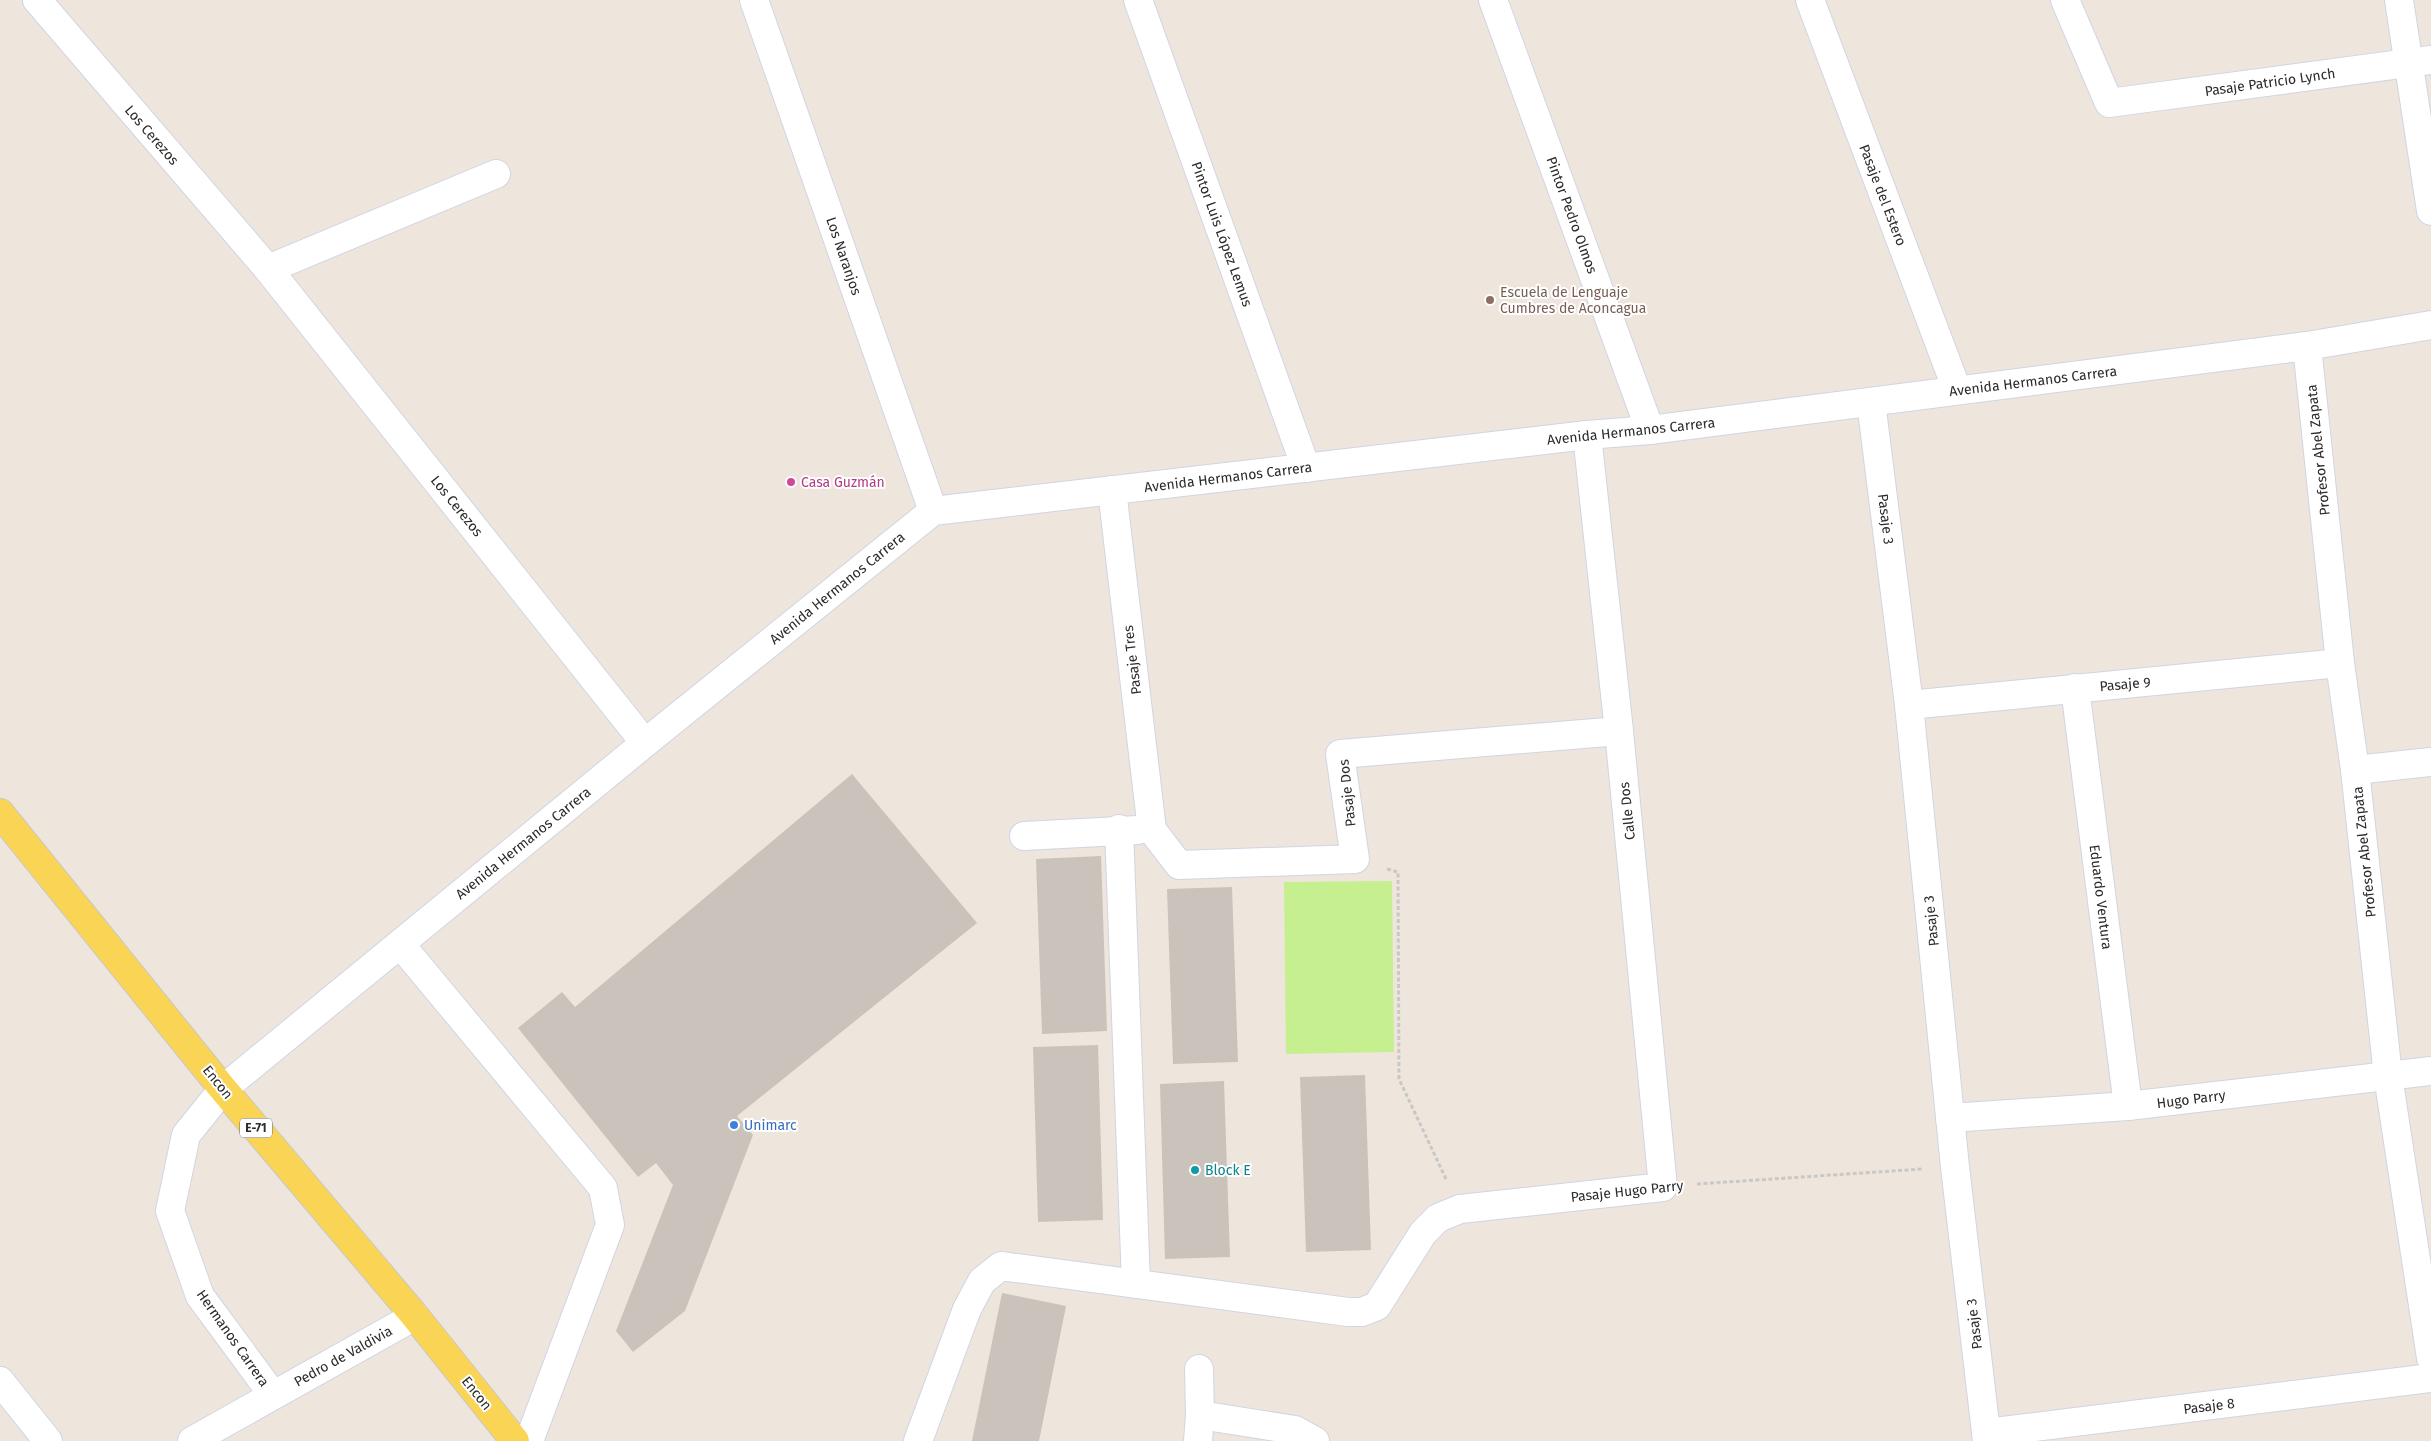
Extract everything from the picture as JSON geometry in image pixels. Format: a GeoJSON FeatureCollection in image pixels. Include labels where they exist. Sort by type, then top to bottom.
{"type":"FeatureCollection","features":[{"type":"Feature","properties":{"kind":"main road","name":"Encon"},"geometry":{"type":"LineString","coordinates":[[0,813],[224,1089],[415,1316],[515,1441]]}},
{"type":"Feature","properties":{"kind":"street","name":"Los Cerezos"},"geometry":{"type":"LineString","coordinates":[[37,0],[268,269],[646,742]]}},
{"type":"Feature","properties":{"kind":"street","name":"Los Naranjos"},"geometry":{"type":"LineString","coordinates":[[754,0],[933,511]]}},
{"type":"Feature","properties":{"kind":"street","name":"Pintor Luis López Lemus"},"geometry":{"type":"LineString","coordinates":[[1138,0],[1306,468]]}},
{"type":"Feature","properties":{"kind":"street","name":"Pintor Pedro Olmos"},"geometry":{"type":"LineString","coordinates":[[1494,0],[1650,430]]}},
{"type":"Feature","properties":{"kind":"street","name":"Pasaje del Estero"},"geometry":{"type":"LineString","coordinates":[[1810,0],[1957,390]]}},
{"type":"Feature","properties":{"kind":"street","name":"Pasaje Patricio Lynch"},"geometry":{"type":"LineString","coordinates":[[2065,0],[2109,103],[2420,62]]}},
{"type":"Feature","properties":{"kind":"street"},"geometry":{"type":"LineString","coordinates":[[2399,0],[2420,62],[2431,212]]}},
{"type":"Feature","properties":{"kind":"street"},"geometry":{"type":"LineString","coordinates":[[268,269],[496,174]]}},
{"type":"Feature","properties":{"kind":"street","name":"Avenida Hermanos Carrera"},"geometry":{"type":"LineString","coordinates":[[224,1089],[646,742],[933,511],[1586,435],[1650,430],[2307,346],[2431,325]]}},
{"type":"Feature","properties":{"kind":"street","name":"Profesor Abel Zapata"},"geometry":{"type":"LineString","coordinates":[[2307,346],[2340,663],[2355,770],[2388,1076],[2431,1358]]}},
{"type":"Feature","properties":{"kind":"street","name":"Pasaje 3"},"geometry":{"type":"LineString","coordinates":[[1871,402],[1909,705],[1955,1166],[1987,1437]]}},
{"type":"Feature","properties":{"kind":"street","name":"Calle Dos"},"geometry":{"type":"LineString","coordinates":[[1586,435],[1619,731],[1663,1187]]}},
{"type":"Feature","properties":{"kind":"street","name":"Pasaje Tres"},"geometry":{"type":"LineString","coordinates":[[1112,490],[1152,830]]}},
{"type":"Feature","properties":{"kind":"street","name":"Pasaje 9"},"geometry":{"type":"LineString","coordinates":[[1909,705],[2340,663]]}},
{"type":"Feature","properties":{"kind":"street","name":"Eduardo Ventura"},"geometry":{"type":"LineString","coordinates":[[2074,688],[2128,1106]]}},
{"type":"Feature","properties":{"kind":"street","name":"Pasaje Dos"},"geometry":{"type":"LineString","coordinates":[[1355,859],[1340,754],[1619,731]]}},
{"type":"Feature","properties":{"kind":"street"},"geometry":{"type":"LineString","coordinates":[[2355,770],[2431,762]]}},
{"type":"Feature","properties":{"kind":"street"},"geometry":{"type":"LineString","coordinates":[[1119,829],[1136,1284]]}},
{"type":"Feature","properties":{"kind":"street"},"geometry":{"type":"LineString","coordinates":[[1024,836],[1119,829],[1152,830],[1179,865],[1355,859]]}},
{"type":"Feature","properties":{"kind":"street"},"geometry":{"type":"LineString","coordinates":[[400,944],[603,1188],[610,1225],[529,1441]]}},
{"type":"Feature","properties":{"kind":"street","name":"Hugo Parry"},"geometry":{"type":"LineString","coordinates":[[1950,1118],[2128,1106],[2431,1072]]}},
{"type":"Feature","properties":{"kind":"street","name":"Hermanos Carrera"},"geometry":{"type":"LineString","coordinates":[[224,1089],[186,1135],[170,1211],[200,1296],[273,1395]]}},
{"type":"Feature","properties":{"kind":"street","name":"Pasaje Hugo Parry"},"geometry":{"type":"LineString","coordinates":[[918,1441],[966,1309],[982,1281],[1001,1266],[1348,1312],[1362,1312],[1377,1306],[1423,1233],[1438,1218],[1460,1209],[1663,1187]]}},
{"type":"Feature","properties":{"kind":"street","name":"Pedro de Valdivia"},"geometry":{"type":"LineString","coordinates":[[192,1441],[415,1316]]}},
{"type":"Feature","properties":{"kind":"street"},"geometry":{"type":"LineString","coordinates":[[1199,1369],[1199,1428],[1295,1430],[1315,1441]]}},
{"type":"Feature","properties":{"kind":"street","name":"Pasaje 8"},"geometry":{"type":"LineString","coordinates":[[1987,1437],[2431,1378]]}},
{"type":"Feature","properties":{"kind":"street"},"geometry":{"type":"LineString","coordinates":[[0,1381],[48,1441]]}},
{"type":"Feature","properties":{"kind":"path"},"geometry":{"type":"LineString","coordinates":[[1355,859],[1398,872],[1399,1079],[1460,1209]]}},
{"type":"Feature","properties":{"kind":"path","name":"Pasaje Hugo Parry"},"geometry":{"type":"LineString","coordinates":[[1663,1187],[1955,1166]]}},
{"type":"Feature","properties":{"kind":"green space"},"geometry":{"type":"Polygon","coordinates":[[[1392,881],[1394,1052],[1286,1054],[1284,882],[1392,881]]]}},
{"type":"Feature","properties":{"kind":"building"},"geometry":{"type":"Polygon","coordinates":[[[852,774],[977,923],[737,1116],[753,1135],[685,1311],[633,1352],[616,1331],[673,1185],[656,1163],[638,1177],[518,1028],[562,992],[575,1007],[852,774]]]}},
{"type":"Feature","properties":{"kind":"building"},"geometry":{"type":"Polygon","coordinates":[[[1101,856],[1107,1031],[1042,1034],[1036,859],[1101,856]]]}},
{"type":"Feature","properties":{"kind":"building"},"geometry":{"type":"Polygon","coordinates":[[[1232,887],[1238,1062],[1173,1064],[1167,889],[1232,887]]]}},
{"type":"Feature","properties":{"kind":"building"},"geometry":{"type":"Polygon","coordinates":[[[1098,1045],[1103,1220],[1038,1222],[1033,1047],[1098,1045]]]}},
{"type":"Feature","properties":{"kind":"building"},"geometry":{"type":"Polygon","coordinates":[[[1365,1075],[1371,1250],[1306,1252],[1300,1077],[1365,1075]]]}},
{"type":"Feature","properties":{"kind":"building","name":"Block E"},"geometry":{"type":"Polygon","coordinates":[[[1224,1081],[1230,1257],[1165,1259],[1160,1084],[1224,1081]]]}},
{"type":"Feature","properties":{"kind":"building"},"geometry":{"type":"Polygon","coordinates":[[[1002,1293],[1066,1306],[1039,1441],[972,1441],[1002,1293]]]}},
{"type":"Feature","properties":{"kind":"place","name":"Escuela de Lenguaje Cumbres de Aconcagua"},"geometry":{"type":"Point","coordinates":[1490,300]}},
{"type":"Feature","properties":{"kind":"place","name":"Casa Guzmán"},"geometry":{"type":"Point","coordinates":[791,482]}},
{"type":"Feature","properties":{"kind":"place","name":"Unimarc"},"geometry":{"type":"Point","coordinates":[734,1125]}},
{"type":"Feature","properties":{"kind":"place","name":"Block E"},"geometry":{"type":"Point","coordinates":[1195,1170]}}]}
